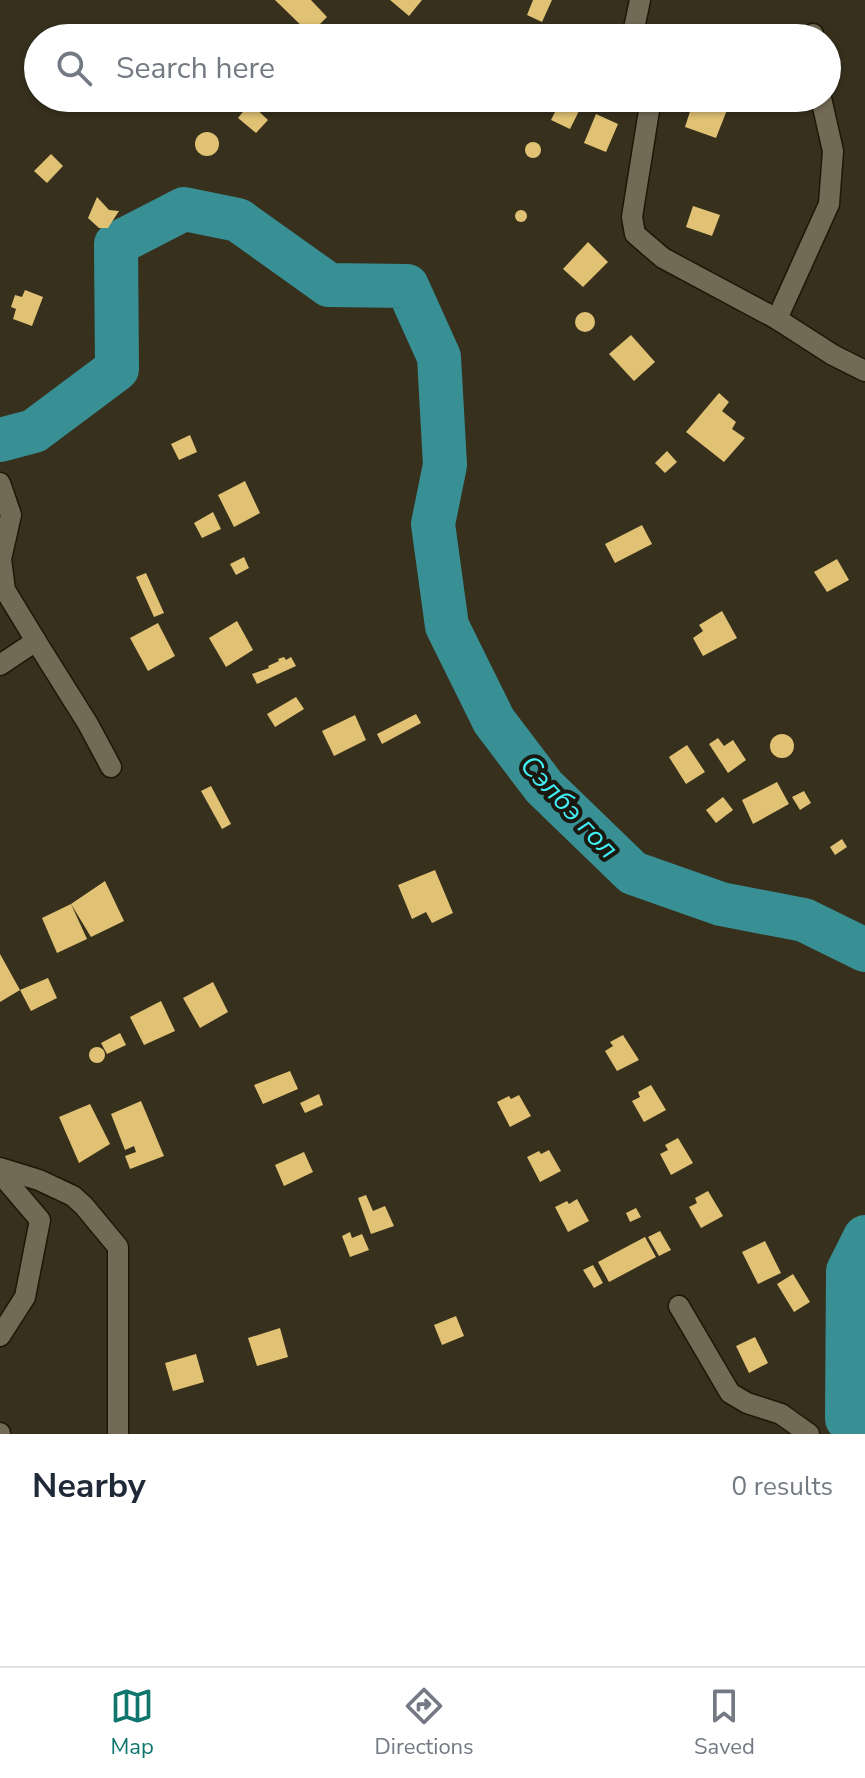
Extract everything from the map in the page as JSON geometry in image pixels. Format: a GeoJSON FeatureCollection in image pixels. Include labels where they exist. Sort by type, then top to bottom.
{"type":"FeatureCollection","features":[{"type":"Feature","properties":{"kind":"street"},"geometry":{"type":"LineString","coordinates":[[635,24],[640,0]]}},
{"type":"Feature","properties":{"kind":"street"},"geometry":{"type":"LineString","coordinates":[[649,112],[632,217],[635,234],[663,258],[777,319],[833,355],[865,371]]}},
{"type":"Feature","properties":{"kind":"street"},"geometry":{"type":"LineString","coordinates":[[777,319],[829,204],[833,151],[824,112]]}},
{"type":"Feature","properties":{"kind":"street"},"geometry":{"type":"LineString","coordinates":[[0,483],[11,515],[1,559],[5,590],[111,767]]}},
{"type":"Feature","properties":{"kind":"street"},"geometry":{"type":"LineString","coordinates":[[0,665],[36,641]]}},
{"type":"Feature","properties":{"kind":"street"},"geometry":{"type":"LineString","coordinates":[[0,1170],[40,1220],[25,1297],[0,1336]]}},
{"type":"Feature","properties":{"kind":"street"},"geometry":{"type":"LineString","coordinates":[[0,1170],[39,1180],[73,1196],[118,1247],[118,1434]]}},
{"type":"Feature","properties":{"kind":"street"},"geometry":{"type":"LineString","coordinates":[[679,1306],[730,1393],[747,1403],[781,1414],[809,1434]]}},
{"type":"Feature","properties":{"kind":"building"},"geometry":{"type":"Polygon","coordinates":[[[275,0],[311,0],[327,17],[320,24],[300,24],[275,0]]]}},
{"type":"Feature","properties":{"kind":"building"},"geometry":{"type":"Polygon","coordinates":[[[390,0],[422,0],[409,16],[390,0]]]}},
{"type":"Feature","properties":{"kind":"building"},"geometry":{"type":"Polygon","coordinates":[[[533,0],[552,0],[542,22],[527,15],[533,0]]]}},
{"type":"Feature","properties":{"kind":"building"},"geometry":{"type":"Polygon","coordinates":[[[243,112],[260,112],[268,120],[256,133],[238,118],[243,112]]]}},
{"type":"Feature","properties":{"kind":"building"},"geometry":{"type":"Polygon","coordinates":[[[555,112],[578,112],[570,129],[551,120],[555,112]]]}},
{"type":"Feature","properties":{"kind":"building"},"geometry":{"type":"Polygon","coordinates":[[[690,112],[726,112],[716,138],[685,127],[690,112]]]}},
{"type":"Feature","properties":{"kind":"building"},"geometry":{"type":"Polygon","coordinates":[[[596,114],[618,124],[606,152],[584,143],[596,114]]]}},
{"type":"Feature","properties":{"kind":"building"},"geometry":{"type":"Polygon","coordinates":[[[207,132],[215,136],[219,144],[215,152],[207,156],[199,152],[195,144],[199,136],[207,132]]]}},
{"type":"Feature","properties":{"kind":"building"},"geometry":{"type":"Polygon","coordinates":[[[530,142],[536,142],[541,150],[539,156],[530,158],[525,153],[525,147],[530,142]]]}},
{"type":"Feature","properties":{"kind":"building"},"geometry":{"type":"Polygon","coordinates":[[[51,154],[63,166],[47,183],[34,171],[51,154]]]}},
{"type":"Feature","properties":{"kind":"building"},"geometry":{"type":"Polygon","coordinates":[[[97,197],[109,210],[119,211],[108,228],[99,228],[88,218],[97,197]]]}},
{"type":"Feature","properties":{"kind":"building"},"geometry":{"type":"Polygon","coordinates":[[[693,206],[720,215],[712,236],[686,227],[693,206]]]}},
{"type":"Feature","properties":{"kind":"building"},"geometry":{"type":"Polygon","coordinates":[[[521,210],[527,216],[521,222],[515,216],[521,210]]]}},
{"type":"Feature","properties":{"kind":"building"},"geometry":{"type":"Polygon","coordinates":[[[588,242],[608,262],[583,287],[563,269],[588,242]]]}},
{"type":"Feature","properties":{"kind":"building"},"geometry":{"type":"Polygon","coordinates":[[[25,290],[43,297],[32,326],[13,319],[16,309],[11,307],[15,295],[22,297],[25,290]]]}},
{"type":"Feature","properties":{"kind":"building"},"geometry":{"type":"Polygon","coordinates":[[[585,312],[592,315],[595,322],[592,329],[585,332],[578,329],[575,322],[578,315],[585,312]]]}},
{"type":"Feature","properties":{"kind":"building"},"geometry":{"type":"Polygon","coordinates":[[[631,335],[655,362],[634,381],[609,354],[631,335]]]}},
{"type":"Feature","properties":{"kind":"building"},"geometry":{"type":"Polygon","coordinates":[[[719,393],[729,402],[722,411],[736,422],[732,429],[745,438],[724,462],[686,432],[719,393]]]}},
{"type":"Feature","properties":{"kind":"building"},"geometry":{"type":"Polygon","coordinates":[[[190,435],[197,452],[179,460],[171,444],[190,435]]]}},
{"type":"Feature","properties":{"kind":"building"},"geometry":{"type":"Polygon","coordinates":[[[667,451],[677,462],[665,473],[655,463],[667,451]]]}},
{"type":"Feature","properties":{"kind":"building"},"geometry":{"type":"Polygon","coordinates":[[[245,481],[260,513],[234,527],[218,495],[245,481]]]}},
{"type":"Feature","properties":{"kind":"building"},"geometry":{"type":"Polygon","coordinates":[[[213,512],[221,529],[202,538],[194,523],[213,512]]]}},
{"type":"Feature","properties":{"kind":"building"},"geometry":{"type":"Polygon","coordinates":[[[642,525],[652,544],[615,563],[605,544],[642,525]]]}},
{"type":"Feature","properties":{"kind":"building"},"geometry":{"type":"Polygon","coordinates":[[[244,557],[249,568],[236,575],[230,564],[244,557]]]}},
{"type":"Feature","properties":{"kind":"building"},"geometry":{"type":"Polygon","coordinates":[[[837,559],[849,580],[827,592],[814,572],[837,559]]]}},
{"type":"Feature","properties":{"kind":"building"},"geometry":{"type":"Polygon","coordinates":[[[146,573],[164,613],[154,617],[136,577],[146,573]]]}},
{"type":"Feature","properties":{"kind":"building"},"geometry":{"type":"Polygon","coordinates":[[[722,611],[737,638],[703,656],[693,638],[703,631],[699,625],[722,611]]]}},
{"type":"Feature","properties":{"kind":"building"},"geometry":{"type":"Polygon","coordinates":[[[237,621],[253,650],[226,667],[209,638],[237,621]]]}},
{"type":"Feature","properties":{"kind":"building"},"geometry":{"type":"Polygon","coordinates":[[[158,623],[175,656],[148,671],[130,638],[158,623]]]}},
{"type":"Feature","properties":{"kind":"building"},"geometry":{"type":"Polygon","coordinates":[[[284,657],[286,660],[291,657],[296,666],[257,684],[252,674],[269,668],[284,657]]]}},
{"type":"Feature","properties":{"kind":"building"},"geometry":{"type":"Polygon","coordinates":[[[296,697],[304,709],[275,727],[267,714],[296,697]]]}},
{"type":"Feature","properties":{"kind":"building"},"geometry":{"type":"Polygon","coordinates":[[[416,714],[421,723],[382,744],[377,734],[416,714]]]}},
{"type":"Feature","properties":{"kind":"building"},"geometry":{"type":"Polygon","coordinates":[[[355,715],[366,740],[334,756],[322,731],[355,715]]]}},
{"type":"Feature","properties":{"kind":"building"},"geometry":{"type":"Polygon","coordinates":[[[782,734],[791,737],[794,746],[791,755],[782,758],[773,755],[770,746],[773,737],[782,734]]]}},
{"type":"Feature","properties":{"kind":"building"},"geometry":{"type":"Polygon","coordinates":[[[718,738],[724,746],[733,740],[746,760],[728,773],[709,744],[718,738]]]}},
{"type":"Feature","properties":{"kind":"building"},"geometry":{"type":"Polygon","coordinates":[[[687,745],[705,772],[686,784],[669,757],[687,745]]]}},
{"type":"Feature","properties":{"kind":"building"},"geometry":{"type":"Polygon","coordinates":[[[777,782],[789,804],[753,824],[742,800],[777,782]]]}},
{"type":"Feature","properties":{"kind":"building"},"geometry":{"type":"Polygon","coordinates":[[[211,786],[231,824],[222,829],[201,791],[211,786]]]}},
{"type":"Feature","properties":{"kind":"building"},"geometry":{"type":"Polygon","coordinates":[[[804,791],[811,803],[800,810],[792,797],[804,791]]]}},
{"type":"Feature","properties":{"kind":"building"},"geometry":{"type":"Polygon","coordinates":[[[723,797],[733,810],[716,823],[706,810],[723,797]]]}},
{"type":"Feature","properties":{"kind":"building"},"geometry":{"type":"Polygon","coordinates":[[[842,839],[847,847],[835,855],[830,847],[842,839]]]}},
{"type":"Feature","properties":{"kind":"building"},"geometry":{"type":"Polygon","coordinates":[[[435,870],[453,913],[432,923],[426,912],[412,919],[398,885],[435,870]]]}},
{"type":"Feature","properties":{"kind":"building"},"geometry":{"type":"Polygon","coordinates":[[[105,881],[124,921],[91,937],[71,904],[105,881]]]}},
{"type":"Feature","properties":{"kind":"building"},"geometry":{"type":"Polygon","coordinates":[[[71,904],[87,939],[57,953],[42,918],[71,904]]]}},
{"type":"Feature","properties":{"kind":"building"},"geometry":{"type":"Polygon","coordinates":[[[0,954],[20,990],[0,1002],[0,954]]]}},
{"type":"Feature","properties":{"kind":"building"},"geometry":{"type":"Polygon","coordinates":[[[48,978],[57,998],[31,1011],[20,990],[48,978]]]}},
{"type":"Feature","properties":{"kind":"building"},"geometry":{"type":"Polygon","coordinates":[[[213,982],[228,1012],[200,1028],[183,998],[213,982]]]}},
{"type":"Feature","properties":{"kind":"building"},"geometry":{"type":"Polygon","coordinates":[[[161,1001],[175,1031],[144,1045],[130,1017],[161,1001]]]}},
{"type":"Feature","properties":{"kind":"building"},"geometry":{"type":"Polygon","coordinates":[[[120,1033],[126,1045],[107,1054],[101,1043],[120,1033]]]}},
{"type":"Feature","properties":{"kind":"building"},"geometry":{"type":"Polygon","coordinates":[[[623,1035],[639,1060],[617,1071],[605,1051],[613,1046],[610,1042],[623,1035]]]}},
{"type":"Feature","properties":{"kind":"building"},"geometry":{"type":"Polygon","coordinates":[[[97,1047],[103,1049],[103,1061],[97,1063],[91,1061],[89,1055],[91,1049],[97,1047]]]}},
{"type":"Feature","properties":{"kind":"building"},"geometry":{"type":"Polygon","coordinates":[[[290,1071],[298,1089],[263,1104],[254,1085],[290,1071]]]}},
{"type":"Feature","properties":{"kind":"building"},"geometry":{"type":"Polygon","coordinates":[[[651,1085],[666,1110],[644,1122],[632,1101],[640,1097],[638,1092],[651,1085]]]}},
{"type":"Feature","properties":{"kind":"building"},"geometry":{"type":"Polygon","coordinates":[[[319,1094],[323,1105],[305,1113],[300,1103],[319,1094]]]}},
{"type":"Feature","properties":{"kind":"building"},"geometry":{"type":"Polygon","coordinates":[[[519,1095],[531,1116],[510,1127],[497,1102],[519,1095]]]}},
{"type":"Feature","properties":{"kind":"building"},"geometry":{"type":"Polygon","coordinates":[[[141,1101],[164,1156],[130,1169],[125,1156],[136,1152],[134,1146],[125,1150],[111,1114],[141,1101]]]}},
{"type":"Feature","properties":{"kind":"building"},"geometry":{"type":"Polygon","coordinates":[[[90,1104],[110,1144],[79,1163],[59,1117],[90,1104]]]}},
{"type":"Feature","properties":{"kind":"building"},"geometry":{"type":"Polygon","coordinates":[[[678,1138],[693,1163],[671,1175],[660,1154],[668,1150],[665,1145],[678,1138]]]}},
{"type":"Feature","properties":{"kind":"building"},"geometry":{"type":"Polygon","coordinates":[[[549,1150],[561,1171],[540,1182],[527,1157],[549,1150]]]}},
{"type":"Feature","properties":{"kind":"building"},"geometry":{"type":"Polygon","coordinates":[[[304,1152],[313,1172],[284,1186],[275,1165],[304,1152]]]}},
{"type":"Feature","properties":{"kind":"building"},"geometry":{"type":"Polygon","coordinates":[[[708,1191],[723,1216],[701,1228],[689,1207],[697,1203],[695,1198],[708,1191]]]}},
{"type":"Feature","properties":{"kind":"building"},"geometry":{"type":"Polygon","coordinates":[[[366,1195],[373,1211],[385,1206],[394,1226],[371,1234],[358,1198],[366,1195]]]}},
{"type":"Feature","properties":{"kind":"building"},"geometry":{"type":"Polygon","coordinates":[[[577,1199],[589,1221],[568,1232],[555,1207],[577,1199]]]}},
{"type":"Feature","properties":{"kind":"building"},"geometry":{"type":"Polygon","coordinates":[[[636,1208],[641,1217],[630,1222],[626,1213],[636,1208]]]}},
{"type":"Feature","properties":{"kind":"building"},"geometry":{"type":"Polygon","coordinates":[[[660,1231],[671,1250],[659,1256],[648,1237],[660,1231]]]}},
{"type":"Feature","properties":{"kind":"building"},"geometry":{"type":"Polygon","coordinates":[[[350,1232],[352,1238],[362,1234],[369,1250],[350,1257],[342,1236],[350,1232]]]}},
{"type":"Feature","properties":{"kind":"building"},"geometry":{"type":"Polygon","coordinates":[[[645,1237],[656,1257],[609,1282],[598,1262],[645,1237]]]}},
{"type":"Feature","properties":{"kind":"building"},"geometry":{"type":"Polygon","coordinates":[[[765,1241],[781,1273],[758,1284],[742,1252],[765,1241]]]}},
{"type":"Feature","properties":{"kind":"building"},"geometry":{"type":"Polygon","coordinates":[[[593,1265],[603,1283],[594,1288],[583,1270],[593,1265]]]}},
{"type":"Feature","properties":{"kind":"building"},"geometry":{"type":"Polygon","coordinates":[[[793,1274],[810,1302],[794,1312],[777,1284],[793,1274]]]}},
{"type":"Feature","properties":{"kind":"building"},"geometry":{"type":"Polygon","coordinates":[[[456,1316],[464,1336],[442,1345],[434,1325],[456,1316]]]}},
{"type":"Feature","properties":{"kind":"building"},"geometry":{"type":"Polygon","coordinates":[[[280,1328],[288,1357],[257,1366],[248,1338],[280,1328]]]}},
{"type":"Feature","properties":{"kind":"building"},"geometry":{"type":"Polygon","coordinates":[[[755,1337],[768,1363],[749,1373],[736,1346],[755,1337]]]}},
{"type":"Feature","properties":{"kind":"building"},"geometry":{"type":"Polygon","coordinates":[[[196,1354],[204,1382],[173,1391],[165,1363],[196,1354]]]}},
{"type":"Feature","properties":{"kind":"waterway","name":"Сэлбэ гол"},"geometry":{"type":"LineString","coordinates":[[0,440],[34,431],[117,369],[116,244],[184,209],[238,220],[329,285],[407,286],[439,357],[445,465],[433,524],[447,626],[494,721],[544,787],[633,873],[721,904],[804,920],[865,950]]}},
{"type":"Feature","properties":{"kind":"waterway","name":"Сэлбэ гол"},"geometry":{"type":"LineString","coordinates":[[865,1237],[848,1271],[847,1419],[865,1429]]}}]}
